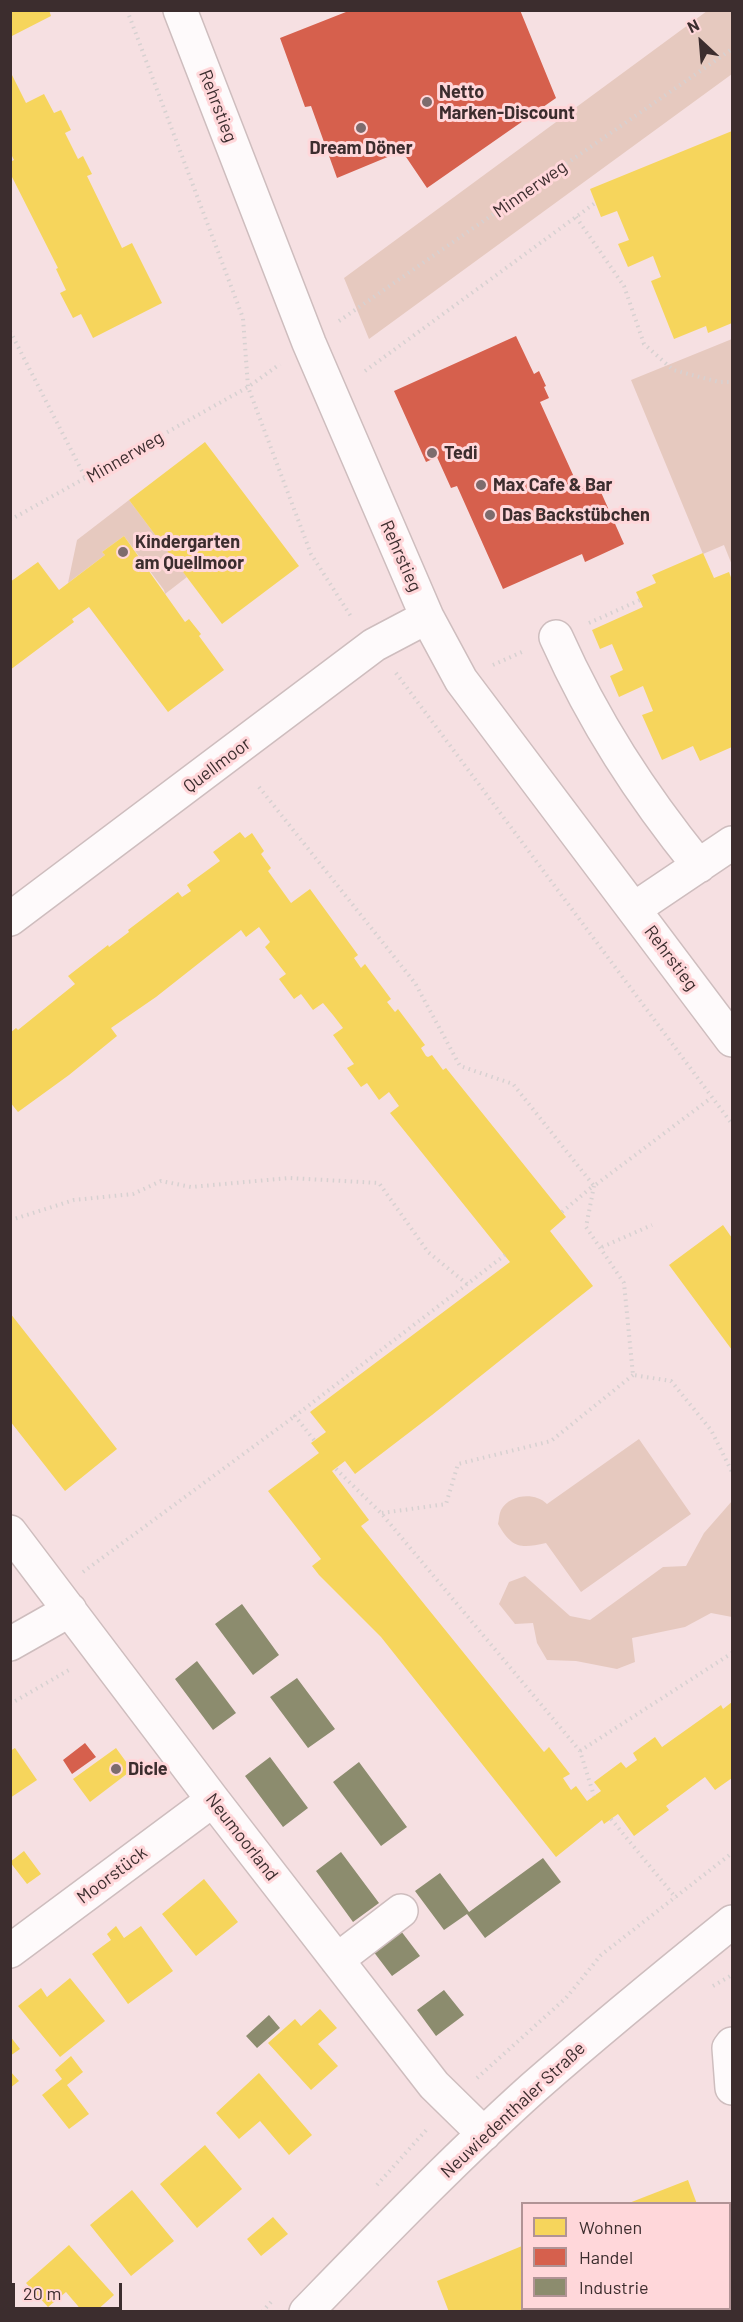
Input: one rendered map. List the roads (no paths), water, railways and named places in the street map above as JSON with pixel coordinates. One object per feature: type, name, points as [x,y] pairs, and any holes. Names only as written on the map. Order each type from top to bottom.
[{"type":"street","name":"Rehrstieg","points":[[180,10],[309,343],[427,617],[461,680],[732,1040]]},
{"type":"street","name":"Quellmoor","points":[[10,918],[233,753],[374,645],[427,617]]},
{"type":"street","points":[[556,637],[573,674],[626,768],[656,813],[699,866]]},
{"type":"street","points":[[634,909],[732,843]]},
{"type":"street","name":"Neumoorland","points":[[10,1532],[213,1800],[434,2085],[484,2134]]},
{"type":"street","points":[[10,1644],[70,1610]]},
{"type":"street","name":"Moorstück","points":[[10,1951],[213,1800]]},
{"type":"street","points":[[337,1960],[401,1911]]},
{"type":"street","name":"Neuwiedenthaler Straße","points":[[306,2312],[484,2134],[587,2041],[732,1924]]},
{"type":"street","points":[[732,2044],[729,2048],[732,2088]]},
{"type":"place","name":"Netto Marken-Discount","points":[[427,102]]},
{"type":"place","name":"Dream Döner","points":[[361,128]]},
{"type":"place","name":"Tedi","points":[[432,453]]},
{"type":"place","name":"Max Cafe & Bar","points":[[481,485]]},
{"type":"place","name":"Das Backstübchen","points":[[490,515]]},
{"type":"place","name":"Kindergarten am Quellmoor","points":[[123,552]]},
{"type":"place","name":"Dicle","points":[[116,1769]]}]
